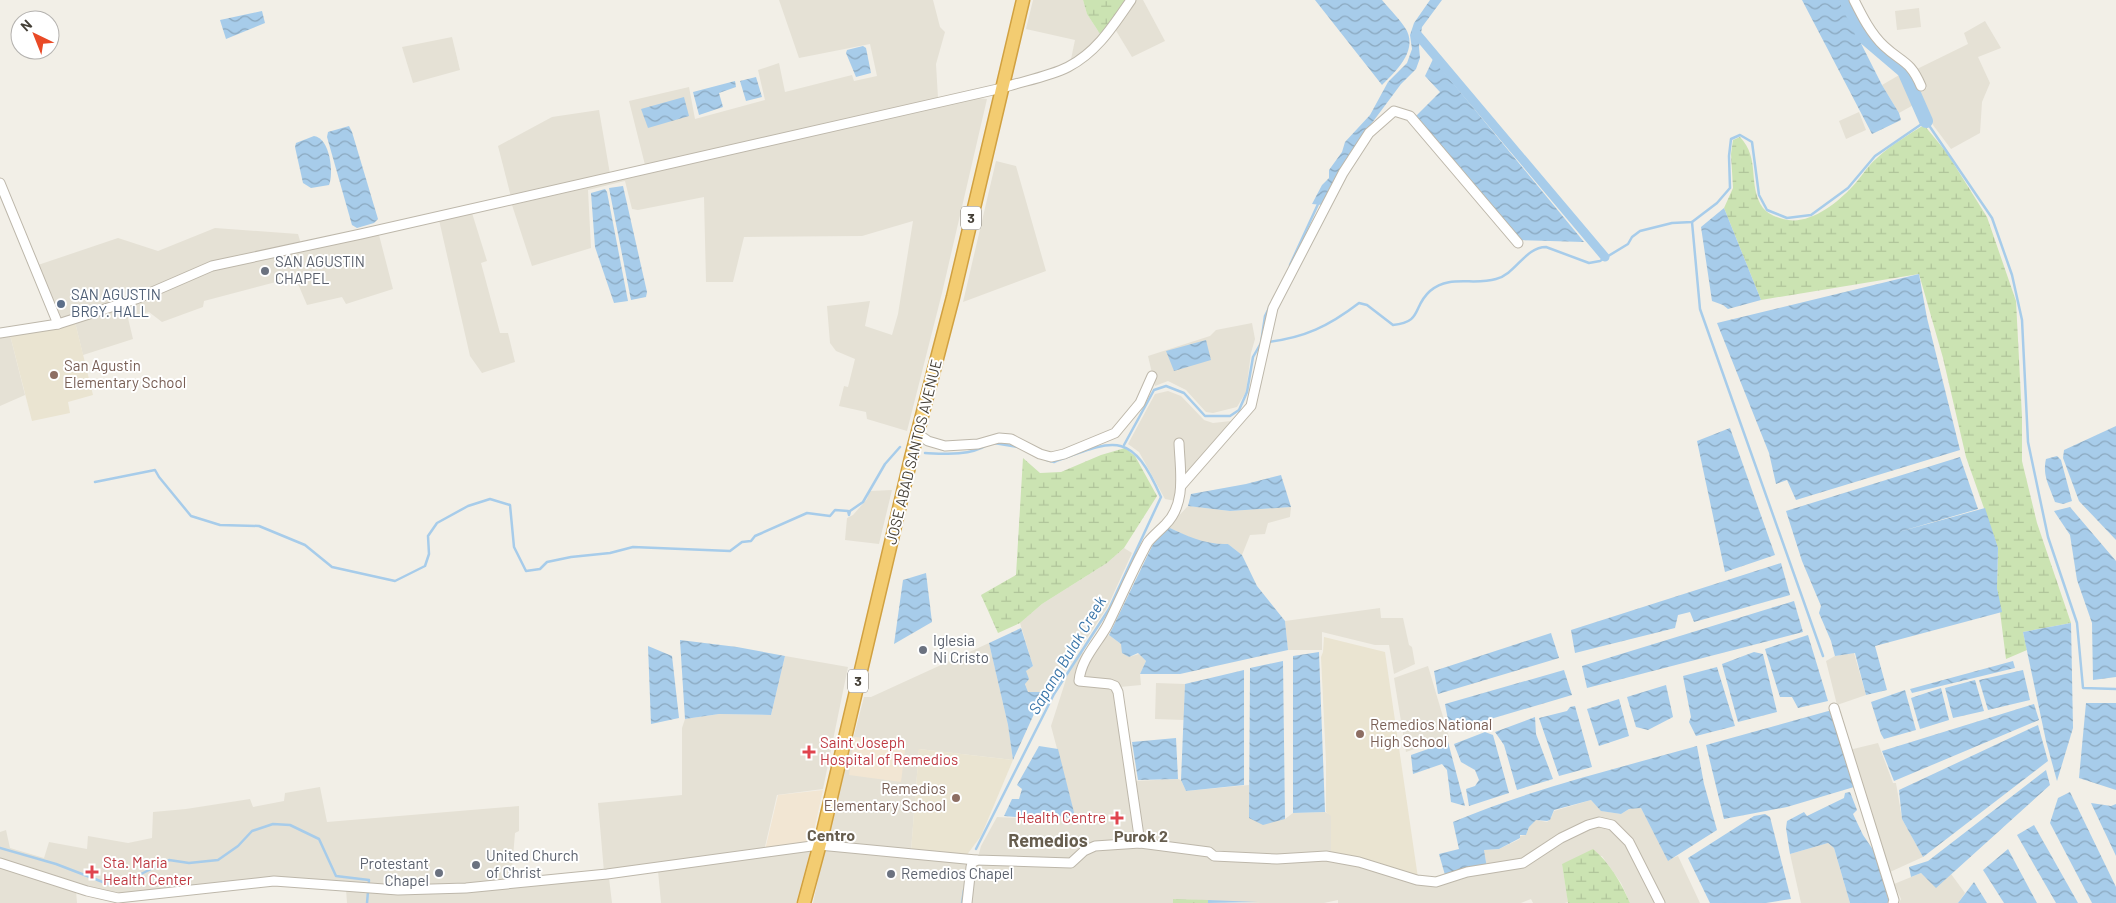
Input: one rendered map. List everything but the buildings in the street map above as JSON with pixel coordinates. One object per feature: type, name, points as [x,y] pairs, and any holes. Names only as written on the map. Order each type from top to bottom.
[{"type":"highway","name":"JOSE ABAD SANTOS AVENUE","points":[[804,903],[953,297],[1023,0]]},
{"type":"street","points":[[0,333],[58,324],[136,299],[212,266],[361,234],[1002,88],[1068,67],[1104,39],[1131,0]]},
{"type":"street","points":[[1854,0],[1867,24],[1884,46],[1906,62],[1916,73],[1921,86]]},
{"type":"street","points":[[1181,486],[1251,406],[1273,308],[1343,173],[1369,133],[1394,111],[1410,116],[1518,243]]},
{"type":"street","points":[[0,183],[58,324]]},
{"type":"street","points":[[918,434],[928,441],[945,446],[978,444],[999,438],[1011,439],[1040,454],[1052,457],[1115,433],[1140,403],[1152,376]]},
{"type":"street","points":[[1140,843],[1118,692],[1115,686],[1110,684],[1079,681],[1080,670],[1094,644],[1106,628],[1148,542],[1165,525],[1179,504],[1181,486],[1180,443]]},
{"type":"street","points":[[1834,708],[1894,900],[1893,903]]},
{"type":"street","points":[[0,863],[86,891],[118,898],[274,881],[398,890],[466,888],[598,875],[819,845],[977,860],[1071,863],[1090,847],[1140,843],[1209,852],[1214,856],[1277,859],[1326,856],[1359,862],[1417,880],[1436,882],[1467,872],[1523,863],[1561,838],[1588,825],[1599,822],[1612,825],[1629,842],[1660,903]]},
{"type":"street","points":[[967,903],[971,867],[972,863],[977,860]]},
{"type":"shaded area","points":[[779,0],[933,0],[940,27],[945,32],[936,64],[938,98],[645,165],[629,101],[689,87],[695,119],[765,100],[758,70],[779,63],[785,92],[852,75],[854,81],[877,76],[870,44],[799,58]]},
{"type":"shaded area","points":[[1033,0],[1083,0],[1087,14],[1102,37],[1070,64],[1075,40],[1026,29]]},
{"type":"shaded area","points":[[1135,0],[1143,0],[1165,41],[1132,57],[1115,29]]},
{"type":"shaded area","points":[[1919,8],[1921,27],[1897,30],[1895,11]]},
{"type":"shaded area","points":[[1985,21],[2001,48],[1978,57],[1990,83],[1982,102],[1980,133],[1951,149],[1933,125],[1920,96],[1921,90],[1927,88],[1917,69],[1968,44],[1964,33]]},
{"type":"shaded area","points":[[452,37],[460,70],[413,83],[402,47]]},
{"type":"shaded area","points":[[1901,74],[1917,103],[1899,113],[1882,85]]},
{"type":"shaded area","points":[[977,98],[987,99],[942,293],[907,431],[867,419],[866,412],[839,406],[844,386],[848,387],[855,359],[836,351],[830,343],[827,306],[870,301],[865,326],[892,335],[898,314],[913,221],[862,236],[744,237],[733,282],[706,282],[704,197],[638,210],[632,209],[625,181],[588,190],[591,248],[532,266],[512,205]]},
{"type":"shaded area","points":[[599,110],[610,174],[511,197],[498,146],[552,117]]},
{"type":"shaded area","points":[[1859,112],[1866,130],[1846,139],[1839,121]]},
{"type":"shaded area","points":[[996,161],[1016,166],[1046,271],[963,302]]},
{"type":"shaded area","points":[[472,213],[487,261],[481,263],[500,333],[508,333],[515,362],[482,373],[470,356],[439,220]]},
{"type":"shaded area","points":[[215,228],[298,234],[301,244],[258,252],[136,298],[60,319],[38,265],[118,238],[158,251]]},
{"type":"shaded area","points":[[379,235],[393,289],[346,304],[342,297],[307,305],[295,277],[204,301],[203,307],[162,322],[149,312],[128,318],[133,339],[83,355],[75,322],[212,269]]},
{"type":"shaded area","name":"San Agustin Elementary School","points":[[75,322],[93,395],[68,402],[70,413],[32,421],[10,335]]},
{"type":"shaded area","points":[[1252,323],[1255,339],[1251,353],[1246,392],[1237,407],[1213,413],[1206,412],[1186,390],[1168,381],[1155,386],[1148,356],[1210,336],[1216,330]]},
{"type":"shaded area","points":[[10,335],[25,395],[0,406],[0,337]]},
{"type":"shaded area","points":[[1168,391],[1181,396],[1204,420],[1213,423],[1231,421],[1230,426],[1178,488],[1176,501],[1165,499],[1139,452],[1128,444],[1155,394]]},
{"type":"shaded area","points":[[892,490],[879,544],[845,540],[847,518],[853,515],[867,499],[870,491]]},
{"type":"shaded area","points":[[1188,506],[1230,511],[1291,507],[1290,517],[1268,523],[1265,534],[1250,535],[1242,555],[1228,544],[1214,545],[1193,539],[1168,527]]},
{"type":"shaded area","points":[[1124,548],[1132,553],[1107,608],[1051,692],[1028,693],[1025,683],[1026,671],[1033,666],[1020,623],[1042,604],[1107,563]]},
{"type":"shaded area","points":[[1380,608],[1381,618],[1403,618],[1415,664],[1394,674],[1389,645],[1375,645],[1322,632],[1322,650],[1288,650],[1285,621]]},
{"type":"shaded area","points":[[1109,635],[1121,644],[1129,657],[1139,654],[1146,661],[1140,674],[1141,685],[1120,687],[1080,680],[1095,645]]},
{"type":"shaded area","name":"Remedios National High School","points":[[1324,637],[1385,652],[1418,878],[1331,855],[1331,816],[1326,812],[1326,762],[1321,657]]},
{"type":"shaded area","points":[[989,643],[1008,725],[1013,760],[919,749],[911,851],[826,842],[864,697],[871,697]]},
{"type":"shaded area","points":[[1080,651],[1087,655],[1078,683],[1104,685],[1115,691],[1136,839],[1090,845],[1069,859],[978,857],[981,846],[997,817],[1040,819],[1047,814],[1067,817],[1074,825],[1077,824],[1051,726],[1070,667]]},
{"type":"shaded area","points":[[1854,653],[1866,695],[1837,705],[1826,661],[1835,656]]},
{"type":"shaded area","points":[[785,656],[848,667],[823,789],[777,795],[764,851],[604,872],[598,803],[682,795],[682,728],[685,719],[719,714],[771,715]]},
{"type":"shaded area","points":[[1428,666],[1449,737],[1406,752],[1394,678]]},
{"type":"shaded area","points":[[1156,683],[1185,684],[1184,720],[1155,719]]},
{"type":"shaded area","points":[[854,737],[906,742],[901,782],[849,775]]},
{"type":"shaded area","points":[[1878,743],[1893,783],[1896,783],[1902,819],[1923,857],[1890,872],[1849,750]]},
{"type":"shaded area","name":"Remedios Elementary School","points":[[919,749],[1013,760],[981,836],[966,856],[911,851]]},
{"type":"shaded area","points":[[1181,780],[1186,791],[1249,785],[1249,818],[1285,819],[1293,813],[1325,812],[1331,815],[1331,855],[1277,856],[1246,854],[1142,840],[1134,781]]},
{"type":"shaded area","points":[[320,787],[327,822],[519,806],[519,831],[515,833],[511,881],[396,887],[275,878],[153,889],[119,895],[0,860],[0,832],[6,830],[10,848],[44,858],[49,842],[87,849],[88,836],[128,843],[152,838],[153,812],[250,799],[253,807],[284,801],[285,793]]},
{"type":"shaded area","points":[[823,790],[811,844],[765,850],[778,795]]},
{"type":"shaded area","points":[[1591,800],[1602,811],[1621,814],[1629,809],[1641,808],[1668,860],[1678,856],[1700,903],[1665,903],[1631,840],[1600,819],[1523,862],[1487,868],[1484,850],[1499,849],[1520,839],[1520,836],[1526,835],[1529,827],[1536,820],[1547,822],[1554,811]]},
{"type":"shaded area","points":[[1599,824],[1611,827],[1628,844],[1658,903],[1630,903],[1621,883],[1602,856],[1562,864],[1568,902],[1565,903],[1533,903],[1531,899],[1521,903],[1338,903],[1338,900],[1324,903],[1261,903],[1174,899],[1173,903],[968,903],[973,863],[1071,865],[1089,849],[1139,845],[1209,853],[1327,857],[1416,882],[1523,865],[1561,839]]},
{"type":"shaded area","points":[[1828,843],[1834,848],[1850,903],[1801,903],[1790,854]]},
{"type":"shaded area","points":[[825,847],[971,863],[965,903],[813,903]]},
{"type":"shaded area","points":[[811,848],[796,903],[661,903],[658,871]]},
{"type":"shaded area","points":[[0,866],[76,891],[77,903],[0,903]]},
{"type":"shaded area","points":[[1921,873],[1936,887],[1951,874],[1965,893],[1958,903],[1899,903],[1901,899],[1894,884]]},
{"type":"shaded area","points":[[609,878],[612,903],[347,903],[346,889],[397,895]]},
{"type":"green space","points":[[1083,0],[1127,0],[1102,37],[1087,14]]},
{"type":"green space","points":[[1924,125],[1947,153],[1987,217],[2016,301],[2022,417],[2022,461],[2037,523],[2071,623],[2023,632],[2027,650],[2006,659],[1997,588],[1998,548],[1966,457],[1943,358],[1919,274],[1761,300],[1724,208],[1733,188],[1731,154],[1733,140],[1740,137],[1750,154],[1758,199],[1763,208],[1775,216],[1792,220],[1811,217],[1838,201],[1882,153]]},
{"type":"green space","points":[[1125,448],[1135,456],[1157,496],[1124,548],[1107,563],[1042,604],[1020,623],[998,633],[981,595],[1016,575],[1023,458],[1040,473],[1061,472],[1101,455]]},
{"type":"green space","points":[[1593,849],[1614,874],[1630,903],[1568,903],[1562,864]]},
{"type":"green space","points":[[1173,899],[1208,900],[1208,903],[1173,903]]},
{"type":"water","points":[[1315,0],[1382,0],[1402,23],[1409,39],[1407,54],[1398,68],[1382,85]]},
{"type":"water","points":[[1430,0],[1442,0],[1422,27],[1419,47],[1420,58],[1416,69],[1401,84],[1363,135],[1323,205],[1312,204],[1322,185],[1329,178],[1329,170],[1342,152],[1345,142],[1370,115],[1388,82],[1407,63],[1412,49],[1410,35],[1414,23]]},
{"type":"water","points":[[1802,0],[1839,0],[1901,120],[1872,134]]},
{"type":"water","points":[[262,11],[265,23],[226,39],[220,20]]},
{"type":"water","points":[[863,46],[866,48],[871,73],[856,77],[846,53],[847,50]]},
{"type":"water","points":[[1433,59],[1584,242],[1518,240],[1415,117],[1440,92],[1425,76]]},
{"type":"water","points":[[756,77],[762,97],[746,101],[740,81]]},
{"type":"water","points":[[735,81],[736,87],[719,93],[723,107],[699,115],[693,92]]},
{"type":"water","points":[[684,97],[689,116],[648,128],[641,109]]},
{"type":"water","points":[[349,126],[378,219],[374,223],[357,228],[352,225],[327,137],[328,132]]},
{"type":"water","points":[[314,136],[324,143],[327,149],[331,173],[329,185],[311,188],[303,183],[295,147],[296,143]]},
{"type":"water","points":[[623,186],[647,292],[646,297],[631,300],[609,188]]},
{"type":"water","points":[[605,189],[628,301],[614,303],[595,247],[591,193]]},
{"type":"water","points":[[1724,208],[1761,300],[1728,309],[1712,301],[1701,227]]},
{"type":"water","points":[[1919,274],[1927,318],[1960,450],[1796,500],[1787,480],[1776,484],[1769,453],[1717,323]]},
{"type":"water","points":[[1206,340],[1211,360],[1174,371],[1166,351]]},
{"type":"water","points":[[2116,426],[2116,540],[2079,501],[2063,458],[2064,450]]},
{"type":"water","points":[[1730,428],[1775,555],[1725,572],[1697,441]]},
{"type":"water","points":[[2057,456],[2061,460],[2072,501],[2063,504],[2055,502],[2045,471],[2046,459]]},
{"type":"water","points":[[1960,457],[1978,509],[1895,533],[1985,508],[1998,548],[1997,588],[2002,612],[1875,646],[1887,690],[1866,695],[1855,653],[1835,656],[1819,613],[1821,606],[1802,561],[1786,511]]},
{"type":"water","points":[[1281,475],[1291,507],[1230,511],[1188,506],[1191,494],[1246,484]]},
{"type":"water","points":[[2070,507],[2116,561],[2116,677],[2093,680],[2092,623],[2077,580],[2070,535],[2054,511]]},
{"type":"water","points":[[1168,527],[1204,541],[1228,544],[1242,555],[1257,586],[1285,621],[1288,650],[1180,674],[1140,674],[1146,661],[1138,653],[1129,657],[1122,653],[1121,644],[1109,635],[1157,536]]},
{"type":"water","points":[[1781,563],[1790,595],[1694,622],[1690,612],[1678,615],[1675,628],[1575,653],[1571,630]]},
{"type":"water","points":[[926,573],[932,622],[894,644],[903,580]]},
{"type":"water","points":[[1794,601],[1803,632],[1587,688],[1582,666]]},
{"type":"water","points":[[2071,623],[2073,728],[2057,781],[2046,741],[2023,632]]},
{"type":"water","points":[[1021,628],[1033,666],[1026,671],[1029,679],[1025,684],[1028,692],[1044,692],[1013,760],[1008,725],[989,643]]},
{"type":"water","points":[[1551,633],[1559,658],[1438,694],[1434,671]]},
{"type":"water","points":[[1808,635],[1828,701],[1798,708],[1792,697],[1780,697],[1765,649]]},
{"type":"water","points":[[680,640],[737,647],[785,656],[771,715],[719,714],[685,719]]},
{"type":"water","points":[[648,646],[672,656],[679,718],[651,724]]},
{"type":"water","points":[[1319,652],[1325,812],[1293,813],[1293,656]]},
{"type":"water","points":[[1754,652],[1763,654],[1777,712],[1738,722],[1722,664]]},
{"type":"water","points":[[1283,661],[1285,819],[1263,825],[1249,818],[1250,668]]},
{"type":"water","points":[[2013,661],[2015,668],[1912,693],[1910,689]]},
{"type":"water","points":[[1717,667],[1735,726],[1696,736],[1689,722],[1691,717],[1683,676]]},
{"type":"water","points":[[1244,670],[1244,785],[1186,791],[1181,780],[1185,684]]},
{"type":"water","points":[[1564,670],[1572,695],[1450,731],[1445,704]]},
{"type":"water","points":[[2023,670],[2030,700],[1988,710],[1979,680]]},
{"type":"water","points":[[1975,680],[1984,711],[1953,718],[1945,688]]},
{"type":"water","points":[[1666,685],[1673,717],[1648,730],[1636,727],[1627,697]]},
{"type":"water","points":[[1941,688],[1949,720],[1920,729],[1911,698]]},
{"type":"water","points":[[1905,690],[1916,730],[1884,739],[1871,702]]},
{"type":"water","points":[[1619,699],[1629,736],[1599,746],[1587,709]]},
{"type":"water","points":[[2086,703],[2116,703],[2116,790],[2079,778]]},
{"type":"water","points":[[2034,704],[2039,720],[1894,781],[1882,751]]},
{"type":"water","points":[[1575,706],[1592,767],[1559,776],[1539,718],[1567,711],[1570,707]]},
{"type":"water","points":[[1832,710],[1854,787],[1787,807],[1724,819],[1706,745]]},
{"type":"water","points":[[1535,717],[1536,734],[1553,779],[1517,790],[1504,745],[1495,732]]},
{"type":"water","points":[[2038,725],[2048,761],[1923,857],[1902,819],[1899,790]]},
{"type":"water","points":[[1485,732],[1493,735],[1509,793],[1469,806],[1466,789],[1475,786],[1479,780],[1475,770],[1461,762],[1454,744]]},
{"type":"water","points":[[1176,738],[1178,779],[1138,780],[1132,742]]},
{"type":"water","points":[[1448,742],[1465,806],[1451,802],[1447,770],[1442,764],[1413,774],[1411,755]]},
{"type":"water","points":[[1039,746],[1058,749],[1077,824],[1074,825],[1067,817],[1047,815],[1040,819],[1004,816],[1012,799],[1019,799],[1022,789],[1017,785]]},
{"type":"water","points":[[1697,746],[1704,784],[1717,830],[1668,861],[1641,808],[1629,809],[1621,814],[1601,811],[1591,800],[1554,810],[1550,820],[1536,820],[1529,827],[1526,835],[1520,835],[1520,838],[1499,849],[1484,850],[1487,868],[1445,875],[1439,854],[1459,849],[1453,822],[1512,799],[1604,771]]},
{"type":"water","points":[[2046,770],[2050,785],[1936,888],[1921,873],[1911,877],[1909,867],[1928,861]]},
{"type":"water","points":[[1850,792],[1857,810],[1853,814],[1863,835],[1876,854],[1889,902],[1887,903],[1850,903],[1834,848],[1828,843],[1790,854],[1786,828],[1787,821],[1804,812],[1807,816],[1844,798],[1845,793]]},
{"type":"water","points":[[2070,792],[2116,887],[2116,903],[2092,903],[2050,823],[2058,798]]},
{"type":"water","points":[[2091,803],[2111,806],[2116,804],[2116,856]]},
{"type":"water","points":[[1765,814],[1770,817],[1791,899],[1766,903],[1710,903],[1688,858],[1754,816]]},
{"type":"water","points":[[2034,825],[2078,903],[2056,903],[2017,835]]},
{"type":"water","points":[[2008,849],[2037,903],[2004,903],[1983,870]]},
{"type":"water","points":[[1974,882],[1987,903],[1958,903]]},
{"type":"water","points":[[1208,900],[1258,902],[1208,903]]},
{"type":"waterway","points":[[1846,0],[1864,37],[1904,71],[1926,121]]},
{"type":"waterway","points":[[1416,33],[1605,257]]},
{"type":"waterway","points":[[1267,342],[1316,330],[1359,303],[1367,305],[1393,325],[1402,323],[1409,321],[1413,317],[1424,297],[1438,286],[1454,282],[1496,279],[1509,272],[1532,251],[1539,248],[1546,247],[1589,263],[1600,261],[1628,244],[1632,237],[1640,231],[1672,223],[1692,222],[1717,203],[1730,188],[1729,156],[1731,139],[1740,135],[1752,142],[1759,195],[1767,210],[1787,218],[1811,215],[1848,188],[1875,156],[1926,121],[1992,218],[2012,275],[2022,320],[2028,442],[2048,537],[2077,623],[2083,688],[2116,689]]},
{"type":"waterway","points":[[1290,265],[1319,202]]},
{"type":"waterway","points":[[1692,222],[1700,309],[1823,656]]},
{"type":"waterway","points":[[1124,445],[1154,390],[1166,386],[1184,393],[1205,416],[1230,416],[1239,410],[1247,392],[1253,357],[1261,343],[1265,316],[1269,308]]},
{"type":"waterway","points":[[994,443],[1018,447]]},
{"type":"waterway","points":[[925,453],[965,453],[987,445]]},
{"type":"waterway","name":"Sapang Bulak Creek","points":[[976,849],[1054,694],[1109,609],[1161,497],[1140,460],[1130,450],[1120,446],[1107,445],[1054,462],[1047,460]]},
{"type":"waterway","points":[[95,482],[155,470],[191,516],[220,525],[259,526],[305,545],[332,567],[395,581],[425,566],[429,554],[428,536],[437,523],[468,506],[490,499],[510,505],[514,547],[526,571],[540,569],[547,562],[571,557],[610,553],[633,547],[730,551],[742,542],[751,541],[755,536],[807,513],[830,516],[835,510],[848,511],[849,515],[850,511],[863,502],[885,464],[900,447]]},
{"type":"waterway","points":[[0,848],[56,864],[108,884],[141,874],[169,860],[189,863],[218,860],[238,846],[252,831],[273,824],[290,825],[319,839],[336,876],[369,880],[367,903]]},
{"type":"waterway","name":"Sapang Bulak Creek","points":[[962,903],[964,890]]},
{"type":"place","name":"SAN AGUSTIN CHAPEL","points":[[265,271]]},
{"type":"place","name":"SAN AGUSTIN BRGY. HALL","points":[[61,304]]},
{"type":"place","name":"San Agustin Elementary School","points":[[54,375]]},
{"type":"place","name":"Iglesia Ni Cristo","points":[[923,650]]},
{"type":"place","name":"Remedios National High School","points":[[1360,734]]},
{"type":"place","name":"Saint Joseph Hospital of Remedios","points":[[809,752]]},
{"type":"place","name":"Remedios Elementary School","points":[[956,798]]},
{"type":"place","name":"Health Centre","points":[[1117,818]]},
{"type":"place","name":"United Church of Christ","points":[[476,865]]},
{"type":"place","name":"Sta. Maria Health Center","points":[[92,872]]},
{"type":"place","name":"Protestant Chapel","points":[[439,873]]},
{"type":"place","name":"Remedios Chapel","points":[[891,874]]},
{"type":"district","name":"Centro","points":[[831,835]]},
{"type":"district","name":"Purok 2","points":[[1141,836]]},
{"type":"district","name":"Remedios","points":[[1048,841]]}]
